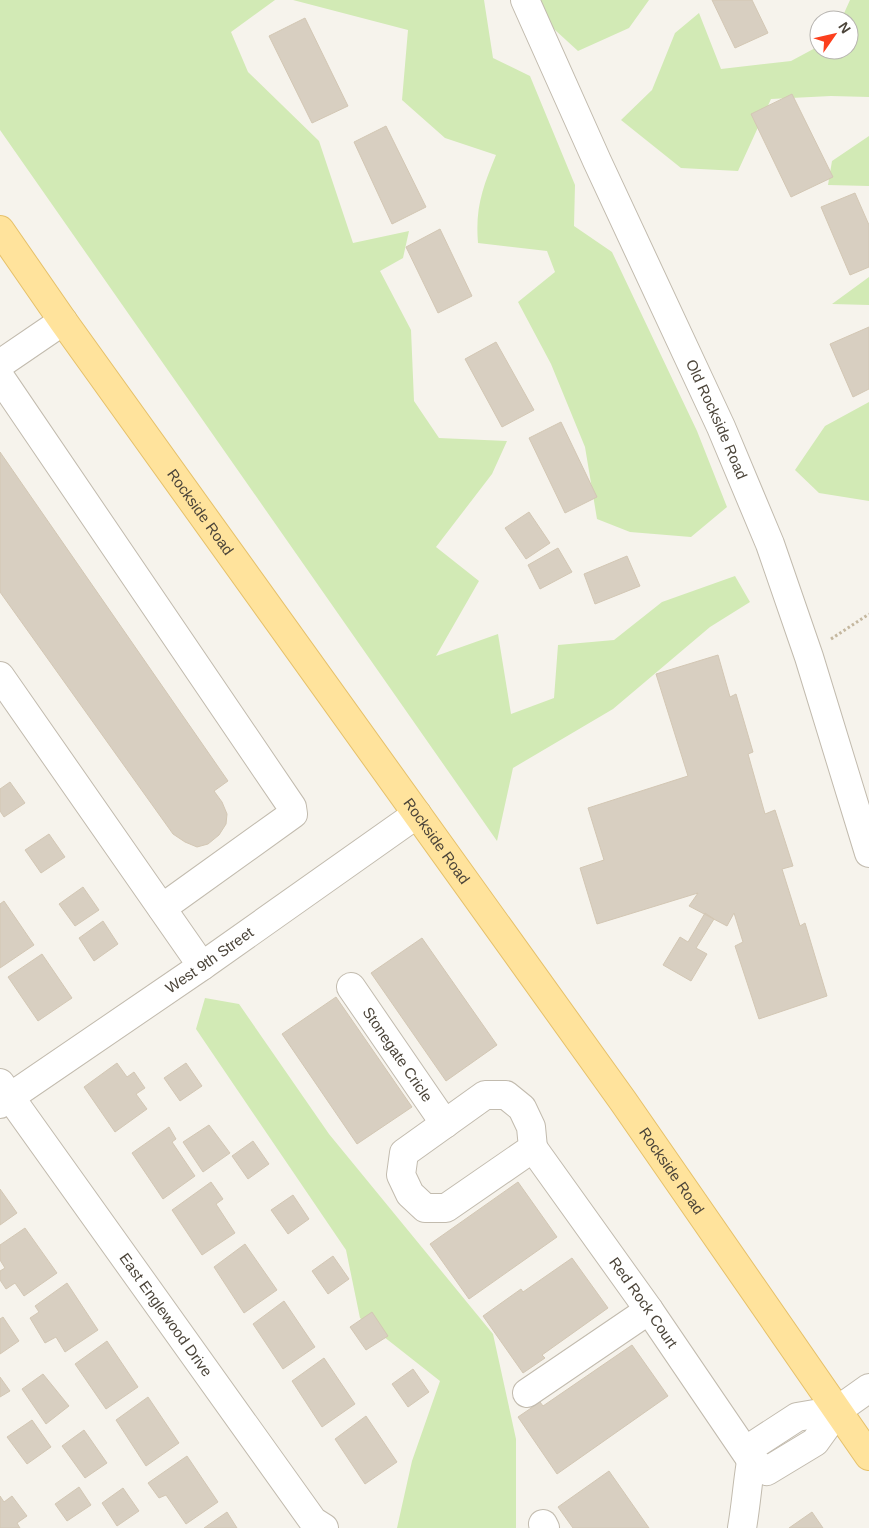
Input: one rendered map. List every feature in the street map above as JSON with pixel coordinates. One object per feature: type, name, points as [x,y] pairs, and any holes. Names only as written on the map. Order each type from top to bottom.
[{"type":"main road","name":"Rockside Road","points":[[0,230],[63,321],[623,1101],[869,1456]]},
{"type":"street","name":"Old Rockside Road","points":[[525,0],[597,161],[721,427],[770,544],[809,657],[869,853]]},
{"type":"street","points":[[0,364],[63,321]]},
{"type":"street","points":[[0,377],[292,807],[294,814],[162,908]]},
{"type":"street","points":[[0,676],[202,966]]},
{"type":"street","name":"West 9th Street","points":[[3,1095],[202,966],[417,814]]},
{"type":"street","name":"Stonegate Cricle","points":[[350,987],[445,1124]]},
{"type":"street","name":"East Englewood Drive","points":[[3,1095],[313,1522],[324,1528]]},
{"type":"street","points":[[485,1095],[506,1095],[522,1108],[531,1126],[533,1148],[446,1208],[425,1208],[410,1194],[401,1175],[404,1153],[485,1095]]},
{"type":"street","name":"Red Rock Court","points":[[533,1148],[649,1310],[750,1460]]},
{"type":"street","points":[[527,1393],[649,1310]]},
{"type":"street","points":[[742,1528],[748,1499],[750,1460],[767,1471],[815,1442],[838,1410],[869,1388]]},
{"type":"path","points":[[825,644],[869,614]]},
{"type":"green space","points":[[0,0],[275,0],[231,32],[248,72],[319,141],[353,243],[409,231],[403,258],[380,271],[411,330],[414,401],[439,438],[507,441],[492,474],[436,547],[479,581],[436,656],[498,634],[511,714],[554,698],[558,645],[614,640],[662,602],[735,576],[750,602],[710,627],[613,709],[513,768],[497,841],[0,130]]},
{"type":"green space","points":[[293,0],[484,0],[493,58],[530,76],[575,185],[574,226],[612,252],[697,431],[727,507],[691,537],[630,532],[597,519],[585,447],[551,364],[518,302],[555,272],[547,251],[478,243],[477,230],[481,198],[496,155],[445,138],[402,100],[408,30]]},
{"type":"green space","points":[[538,0],[649,0],[629,28],[578,51],[543,19]]},
{"type":"green space","points":[[850,0],[869,0],[869,97],[831,96],[771,99],[738,171],[681,168],[621,120],[652,90],[675,33],[699,13],[721,69],[791,61],[809,51],[809,60],[859,60],[859,10],[846,10]]},
{"type":"green space","points":[[869,136],[869,186],[828,185],[832,161]]},
{"type":"green space","points":[[869,277],[869,305],[832,304]]},
{"type":"green space","points":[[869,402],[869,501],[819,493],[795,470],[825,426]]},
{"type":"green space","points":[[205,998],[239,1004],[329,1134],[493,1334],[516,1439],[516,1528],[397,1528],[412,1461],[440,1381],[360,1318],[346,1250],[196,1029]]},
{"type":"building","points":[[712,0],[752,0],[768,33],[735,48]]},
{"type":"building","points":[[305,18],[348,106],[312,123],[269,36]]},
{"type":"building","points":[[792,94],[833,177],[791,197],[751,114]]},
{"type":"building","points":[[386,126],[426,207],[392,224],[354,142]]},
{"type":"building","points":[[855,193],[869,225],[869,267],[850,275],[821,207]]},
{"type":"building","points":[[440,229],[472,296],[438,313],[406,247]]},
{"type":"building","points":[[869,327],[869,389],[853,397],[830,344]]},
{"type":"building","points":[[496,342],[534,410],[502,427],[465,359]]},
{"type":"building","points":[[561,422],[597,497],[565,513],[529,438]]},
{"type":"building","points":[[0,452],[228,781],[214,791],[222,802],[227,814],[226,824],[219,835],[208,844],[197,847],[173,834],[0,592]]},
{"type":"building","points":[[529,512],[550,543],[526,559],[505,528]]},
{"type":"building","points":[[558,548],[572,572],[540,589],[528,565]]},
{"type":"building","points":[[627,556],[640,586],[595,604],[584,574]]},
{"type":"building","points":[[718,655],[730,697],[736,694],[753,752],[748,754],[765,814],[775,810],[793,866],[782,869],[800,926],[805,923],[827,996],[759,1019],[735,946],[743,942],[734,913],[727,926],[689,906],[698,893],[597,924],[580,868],[604,860],[588,808],[688,776],[656,674]]},
{"type":"building","points":[[10,782],[25,803],[4,817],[0,811],[0,789]]},
{"type":"building","points":[[49,834],[65,857],[41,873],[25,850]]},
{"type":"building","points":[[83,887],[99,910],[75,926],[59,904]]},
{"type":"building","points":[[4,901],[34,945],[0,968],[0,904]]},
{"type":"building","points":[[705,913],[714,919],[696,948],[707,954],[691,981],[663,965],[680,937],[688,942]]},
{"type":"building","points":[[103,921],[118,944],[94,961],[79,938]]},
{"type":"building","points":[[422,938],[497,1045],[446,1081],[371,973]]},
{"type":"building","points":[[42,954],[72,998],[38,1021],[8,977]]},
{"type":"building","points":[[336,997],[412,1107],[357,1144],[282,1034]]},
{"type":"building","points":[[117,1063],[127,1077],[134,1072],[145,1088],[136,1094],[147,1109],[115,1132],[84,1087]]},
{"type":"building","points":[[186,1063],[202,1086],[180,1101],[164,1078]]},
{"type":"building","points":[[209,1125],[230,1153],[203,1172],[183,1142]]},
{"type":"building","points":[[169,1127],[176,1139],[172,1142],[195,1176],[163,1199],[132,1153]]},
{"type":"building","points":[[253,1141],[269,1164],[248,1179],[232,1156]]},
{"type":"building","points":[[211,1182],[223,1199],[216,1204],[235,1233],[202,1255],[172,1210]]},
{"type":"building","points":[[518,1182],[557,1237],[469,1299],[430,1244]]},
{"type":"building","points":[[0,1189],[17,1213],[0,1225]]},
{"type":"building","points":[[293,1195],[309,1219],[288,1234],[271,1210]]},
{"type":"building","points":[[25,1228],[57,1273],[24,1296],[15,1283],[6,1289],[0,1280],[0,1271],[5,1268],[0,1260],[0,1245]]},
{"type":"building","points":[[245,1244],[277,1290],[244,1313],[214,1267]]},
{"type":"building","points":[[333,1256],[349,1279],[328,1294],[312,1271]]},
{"type":"building","points":[[572,1258],[608,1308],[542,1355],[545,1358],[523,1373],[483,1316],[521,1289],[523,1292]]},
{"type":"building","points":[[67,1283],[98,1330],[65,1352],[56,1337],[45,1343],[30,1318],[39,1312],[35,1306]]},
{"type":"building","points":[[284,1301],[315,1347],[283,1369],[253,1324]]},
{"type":"building","points":[[372,1312],[388,1336],[366,1350],[350,1327]]},
{"type":"building","points":[[3,1317],[19,1341],[0,1354],[0,1319]]},
{"type":"building","points":[[107,1341],[138,1387],[106,1409],[75,1364]]},
{"type":"building","points":[[632,1345],[668,1396],[557,1474],[518,1417],[540,1402],[543,1406]]},
{"type":"building","points":[[324,1358],[355,1404],[322,1427],[292,1381]]},
{"type":"building","points":[[413,1369],[429,1392],[408,1407],[392,1384]]},
{"type":"building","points":[[43,1374],[69,1406],[46,1424],[22,1389]]},
{"type":"building","points":[[0,1377],[10,1391],[0,1397]]},
{"type":"building","points":[[148,1397],[179,1443],[146,1466],[116,1420]]},
{"type":"building","points":[[366,1416],[397,1462],[365,1484],[335,1439]]},
{"type":"building","points":[[32,1420],[51,1447],[27,1464],[7,1437]]},
{"type":"building","points":[[84,1430],[107,1463],[85,1478],[62,1446]]},
{"type":"building","points":[[187,1456],[218,1502],[186,1524],[166,1495],[159,1498],[148,1483]]},
{"type":"building","points":[[609,1471],[649,1528],[573,1528],[558,1507]]},
{"type":"building","points":[[79,1487],[91,1505],[67,1521],[55,1504]]},
{"type":"building","points":[[123,1488],[139,1511],[117,1526],[102,1503]]},
{"type":"building","points":[[0,1496],[4,1502],[12,1496],[27,1516],[17,1523],[20,1528],[0,1528]]},
{"type":"building","points":[[227,1512],[237,1528],[204,1528]]},
{"type":"building","points":[[812,1512],[823,1528],[789,1528]]}]
